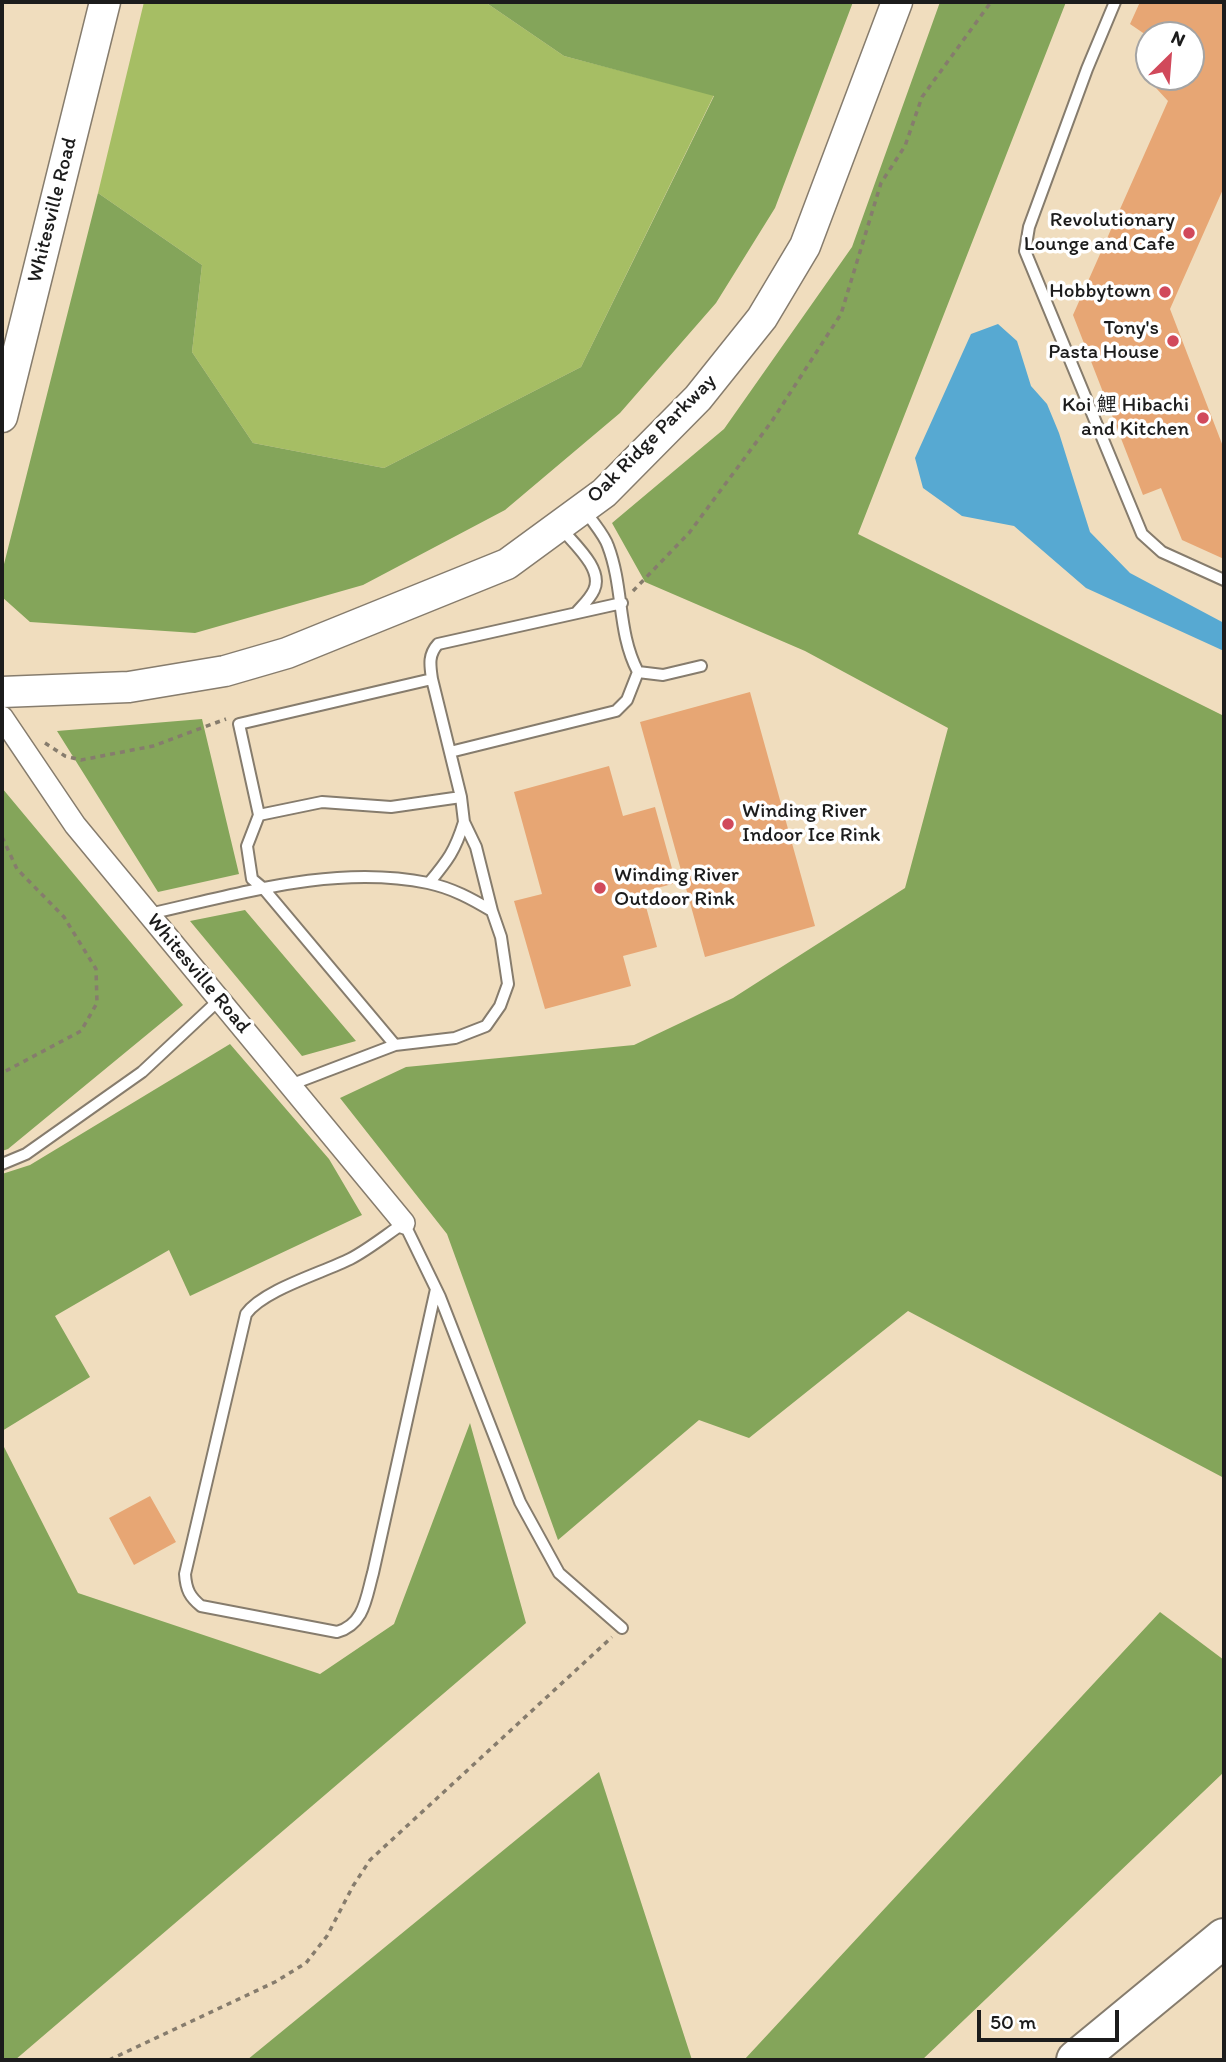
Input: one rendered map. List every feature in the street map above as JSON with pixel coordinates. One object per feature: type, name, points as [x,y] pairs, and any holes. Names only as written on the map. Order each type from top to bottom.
[{"type":"highway","points":[[1076,2060],[1224,1938]]},
{"type":"street","name":"Whitesville Road","points":[[2,417],[105,2]]},
{"type":"street","name":"Oak Ridge Parkway","points":[[2,692],[129,687],[225,671],[287,653],[507,564],[604,493],[698,398],[762,318],[804,246],[897,2]]},
{"type":"street","name":"Whitesville Road","points":[[2,717],[75,825],[404,1223]]},
{"type":"lane","points":[[1115,2],[1087,69],[1034,215],[1025,251],[1142,534],[1162,552],[1224,580]]},
{"type":"lane","points":[[583,508],[608,545],[622,603],[621,615],[628,654],[638,672]]},
{"type":"lane","points":[[559,526],[595,572],[593,591],[576,613]]},
{"type":"lane","points":[[290,1085],[395,1045],[455,1038],[486,1026],[500,1006],[508,984],[501,937],[476,847],[464,822],[461,797],[432,679],[432,651],[438,644],[622,603]]},
{"type":"lane","points":[[638,672],[663,675],[701,666]]},
{"type":"lane","points":[[450,752],[616,711],[627,700],[638,672]]},
{"type":"lane","points":[[395,1045],[264,889],[252,879],[247,846],[258,815],[239,724],[432,679]]},
{"type":"lane","points":[[258,815],[322,802],[391,807],[461,797]]},
{"type":"lane","points":[[429,883],[450,858],[458,844],[464,822]]},
{"type":"lane","points":[[149,914],[291,883],[365,876],[429,883],[462,894],[492,911]]},
{"type":"lane","points":[[2,1164],[26,1154],[142,1073],[219,1000]]},
{"type":"lane","points":[[436,1289],[363,1612],[354,1624],[337,1632],[201,1606],[191,1598],[186,1588],[185,1574],[246,1314],[252,1305],[306,1277],[350,1259],[404,1223],[436,1289],[520,1502],[559,1573],[622,1628]]},
{"type":"path","points":[[622,603],[689,533],[772,421],[841,314],[881,183],[905,146],[922,97],[991,2]]},
{"type":"path","points":[[17,738],[42,742],[65,756],[80,760],[153,746],[234,716]]},
{"type":"path","points":[[2,837],[17,869],[64,917],[96,969],[97,1003],[81,1031],[2,1073]]},
{"type":"path","points":[[109,2060],[275,1982],[306,1962],[327,1936],[370,1860],[622,1628]]},
{"type":"green space","points":[[144,2],[485,2],[564,56],[714,95],[581,367],[384,468],[253,443],[192,352],[202,265],[98,193]]},
{"type":"green space","points":[[485,2],[853,2],[775,208],[716,303],[620,413],[505,510],[363,585],[195,633],[30,622],[2,597],[2,572],[98,193],[202,265],[192,352],[253,443],[384,468],[581,367],[714,96],[564,56]]},
{"type":"green space","points":[[940,2],[1066,2],[858,534],[1224,716],[1224,1478],[908,1311],[749,1438],[699,1420],[558,1540],[447,1234],[340,1098],[406,1067],[634,1045],[733,998],[905,888],[948,728],[805,651],[645,582],[612,523],[724,429],[852,247]]},
{"type":"green space","points":[[202,719],[239,874],[158,892],[57,731]]},
{"type":"green space","points":[[2,788],[183,1005],[8,1149],[2,1151]]},
{"type":"green space","points":[[245,910],[356,1041],[302,1056],[190,921]]},
{"type":"green space","points":[[230,1044],[329,1159],[362,1215],[190,1296],[169,1250],[55,1316],[90,1377],[2,1431],[2,1174],[30,1165]]},
{"type":"green space","points":[[470,1423],[526,1623],[15,2060],[2,2060],[2,1443],[78,1593],[320,1674],[394,1624]]},
{"type":"green space","points":[[1160,1612],[1224,1660],[1224,1772],[922,2060],[744,2060]]},
{"type":"green space","points":[[599,1772],[692,2060],[247,2060]]},
{"type":"water","points":[[998,324],[1017,341],[1031,386],[1047,404],[1059,433],[1090,532],[1130,573],[1224,623],[1224,651],[1086,588],[1014,526],[962,516],[923,488],[915,458],[971,334]]},
{"type":"building","points":[[1140,2],[1224,2],[1224,187],[1170,309],[1224,449],[1224,559],[1182,540],[1161,488],[1143,495],[1073,315],[1168,101],[1159,91],[1205,91],[1205,21],[1135,21],[1135,27],[1130,24]]},
{"type":"building","name":"Winding River Indoor Ice Rink","points":[[750,692],[815,926],[705,957],[640,722]]},
{"type":"building","name":"Winding River Outdoor Rink","points":[[609,766],[623,816],[655,807],[676,883],[642,892],[657,947],[623,956],[631,986],[545,1009],[514,901],[542,894],[514,792]]},
{"type":"building","points":[[150,1496],[176,1542],[134,1565],[109,1518]]},
{"type":"place","name":"Revolutionary Lounge and Cafe","points":[[1189,233]]},
{"type":"place","name":"Hobbytown","points":[[1165,292]]},
{"type":"place","name":"Tony's Pasta House","points":[[1173,341]]},
{"type":"place","name":"Koi 鯉 Hibachi and Kitchen","points":[[1203,418]]},
{"type":"place","name":"Winding River Indoor Ice Rink","points":[[728,824]]},
{"type":"place","name":"Winding River Outdoor Rink","points":[[600,888]]}]
